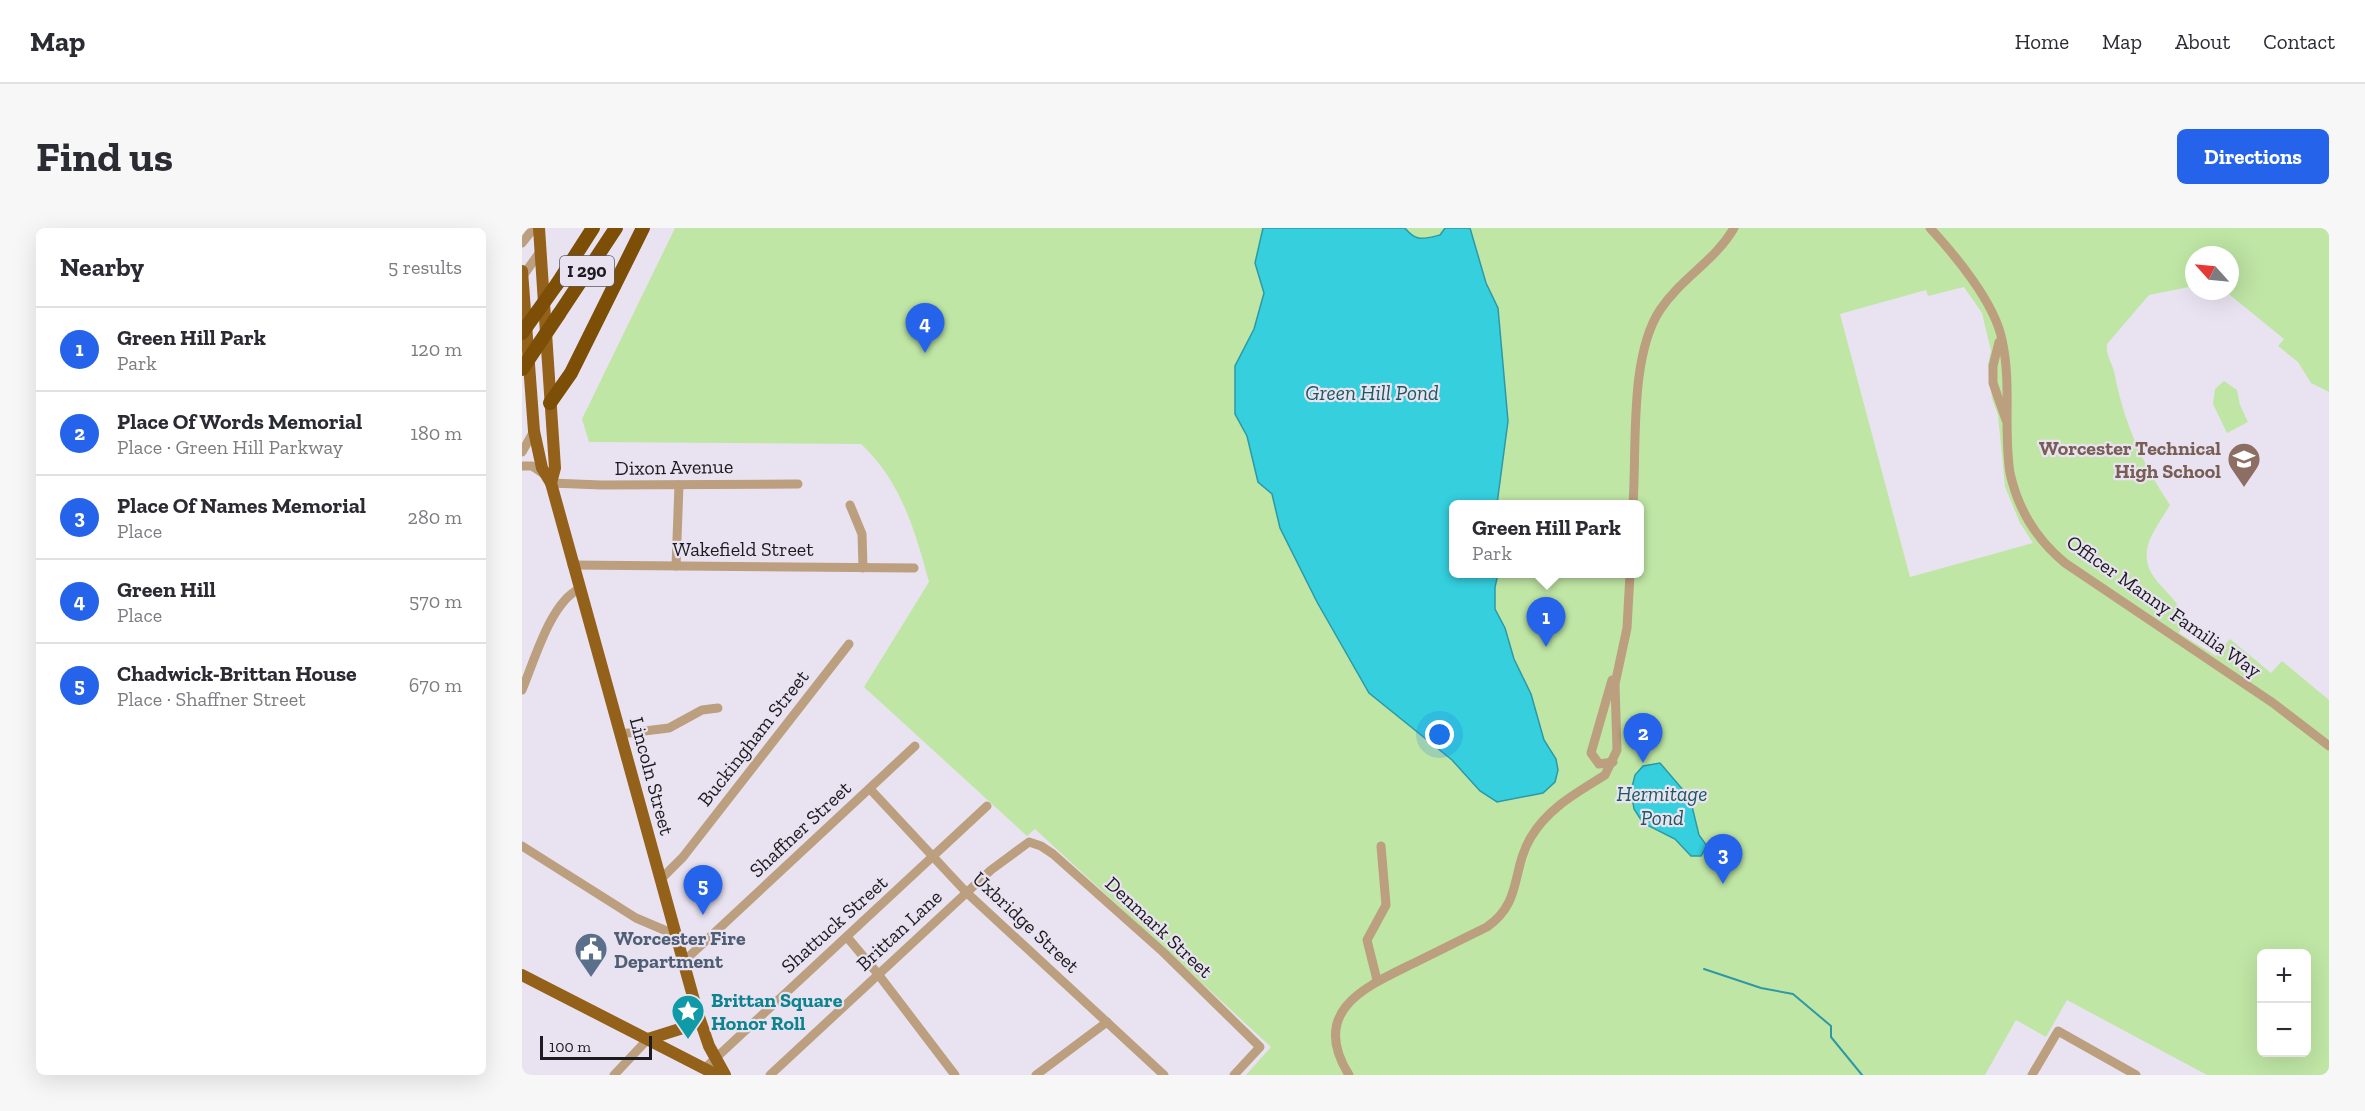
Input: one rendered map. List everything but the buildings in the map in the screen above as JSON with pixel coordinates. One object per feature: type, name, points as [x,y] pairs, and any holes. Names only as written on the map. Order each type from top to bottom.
[{"type":"highway","name":"I 290","points":[[522,333],[593,228]]},
{"type":"highway","name":"I 290","points":[[522,369],[616,228]]},
{"type":"highway","points":[[550,403],[571,373],[643,228]]},
{"type":"main road","name":"Lincoln Street","points":[[536,228],[540,252],[555,468],[548,479]]},
{"type":"main road","name":"Lincoln Street","points":[[522,271],[534,431],[697,1011],[714,1058],[726,1075]]},
{"type":"main road","points":[[534,431],[550,403]]},
{"type":"main road","points":[[522,975],[717,1075]]},
{"type":"main road","points":[[648,1039],[683,1028],[697,1011]]},
{"type":"street","points":[[522,243],[536,228]]},
{"type":"street","points":[[1633,500],[1639,375],[1646,343],[1663,306],[1683,283],[1722,247],[1734,228]]},
{"type":"street","name":"Officer Manny Familia Way","points":[[1930,228],[1977,289],[2000,331],[2005,358],[2008,456],[2014,490],[2031,526],[2052,552],[2102,590],[2273,703],[2329,746]]},
{"type":"street","points":[[522,277],[540,252]]},
{"type":"street","name":"Officer Manny Familia Way","points":[[2000,331],[1993,383],[2005,417],[2008,434]]},
{"type":"street","points":[[522,452],[534,431]]},
{"type":"street","points":[[522,466],[532,466],[548,479]]},
{"type":"street","name":"Dixon Avenue","points":[[548,479],[679,485],[798,484]]},
{"type":"street","points":[[676,566],[679,485]]},
{"type":"street","points":[[850,505],[862,534],[863,568]]},
{"type":"street","name":"Wakefield Street","points":[[572,565],[914,568]]},
{"type":"street","points":[[1613,762],[1599,764],[1591,753],[1627,628],[1630,578]]},
{"type":"street","points":[[522,690],[562,601],[579,589]]},
{"type":"street","name":"Buckingham Street","points":[[660,880],[683,857],[849,644]]},
{"type":"street","points":[[1349,1075],[1338,1053],[1338,1025],[1352,998],[1377,980],[1497,920],[1512,899],[1526,848],[1540,823],[1551,810],[1605,775],[1613,762],[1618,737],[1615,692],[1618,663]]},
{"type":"street","points":[[620,734],[669,728],[702,710],[718,708]]},
{"type":"street","name":"Shaffner Street","points":[[683,962],[915,746]]},
{"type":"street","name":"Uxbridge Street","points":[[870,789],[966,892],[1164,1075]]},
{"type":"street","name":"Shattuck Street","points":[[705,1068],[987,806]]},
{"type":"street","name":"Brittan Lane","points":[[771,1075],[966,892],[1014,850],[1029,842]]},
{"type":"street","name":"Denmark Street","points":[[1029,842],[1038,844],[1053,854],[1124,916],[1260,1047],[1234,1075]]},
{"type":"street","points":[[522,846],[636,918],[676,935]]},
{"type":"street","points":[[1377,980],[1367,940],[1386,905],[1381,846]]},
{"type":"street","points":[[847,938],[878,974],[955,1075]]},
{"type":"street","points":[[1037,1075],[1107,1022]]},
{"type":"street","points":[[2032,1075],[2058,1032],[2136,1075]]},
{"type":"street","points":[[614,1075],[648,1039]]},
{"type":"green space","points":[[675,228],[2329,228],[2329,392],[2311,383],[2298,362],[2278,346],[2284,339],[2236,300],[2239,300],[2239,246],[2185,246],[2185,288],[2149,295],[2107,344],[2107,348],[2128,425],[2150,473],[2170,505],[2151,537],[2147,557],[2150,570],[2156,580],[2179,609],[2182,620],[2179,633],[2216,656],[2230,639],[2271,673],[2282,661],[2329,700],[2329,1075],[2207,1075],[2067,1000],[2046,1037],[2016,1020],[1985,1075],[1246,1075],[1271,1047],[1035,829],[1027,836],[864,687],[929,582],[905,508],[887,474],[861,444],[589,442],[582,419]],"holes":[[[1964,287],[1982,313],[1991,351],[1988,364],[1992,399],[1998,415],[2005,487],[2020,523],[2033,543],[1910,577],[1840,314],[1926,290],[1928,296]]]},
{"type":"green space","points":[[2224,381],[2237,390],[2240,405],[2248,422],[2227,433],[2213,404],[2215,389]]},
{"type":"water","name":"Green Hill Pond","points":[[1263,228],[1405,228],[1413,236],[1429,238],[1440,235],[1445,228],[1470,228],[1486,283],[1498,308],[1508,421],[1498,500],[1449,500],[1449,578],[1497,578],[1495,609],[1505,628],[1514,659],[1531,694],[1544,740],[1556,759],[1558,770],[1555,782],[1543,793],[1497,802],[1480,791],[1452,760],[1369,693],[1317,602],[1280,528],[1272,494],[1258,482],[1247,436],[1235,414],[1235,366],[1254,329],[1264,293],[1255,263]]},
{"type":"water","name":"Hermitage Pond","points":[[1660,763],[1690,798],[1699,835],[1707,846],[1701,856],[1691,856],[1675,839],[1643,823],[1634,809],[1631,791],[1635,775],[1643,766]]},
{"type":"waterway","points":[[1704,969],[1761,988],[1793,994],[1831,1026],[1831,1037],[1862,1075]]},
{"type":"place","name":"Green Hill","points":[[925,353]]},
{"type":"place","name":"Worcester Technical High School","points":[[2244,488]]},
{"type":"place","name":"Green Hill Park","points":[[1546,647]]},
{"type":"place","name":"Place Of Words Memorial","points":[[1643,763]]},
{"type":"place","name":"Place Of Names Memorial","points":[[1723,884]]},
{"type":"place","name":"Chadwick-Brittan House","points":[[703,915]]},
{"type":"place","name":"Worcester Fire Department","points":[[591,978]]},
{"type":"place","name":"Brittan Square Honor Roll","points":[[688,1040]]}]
